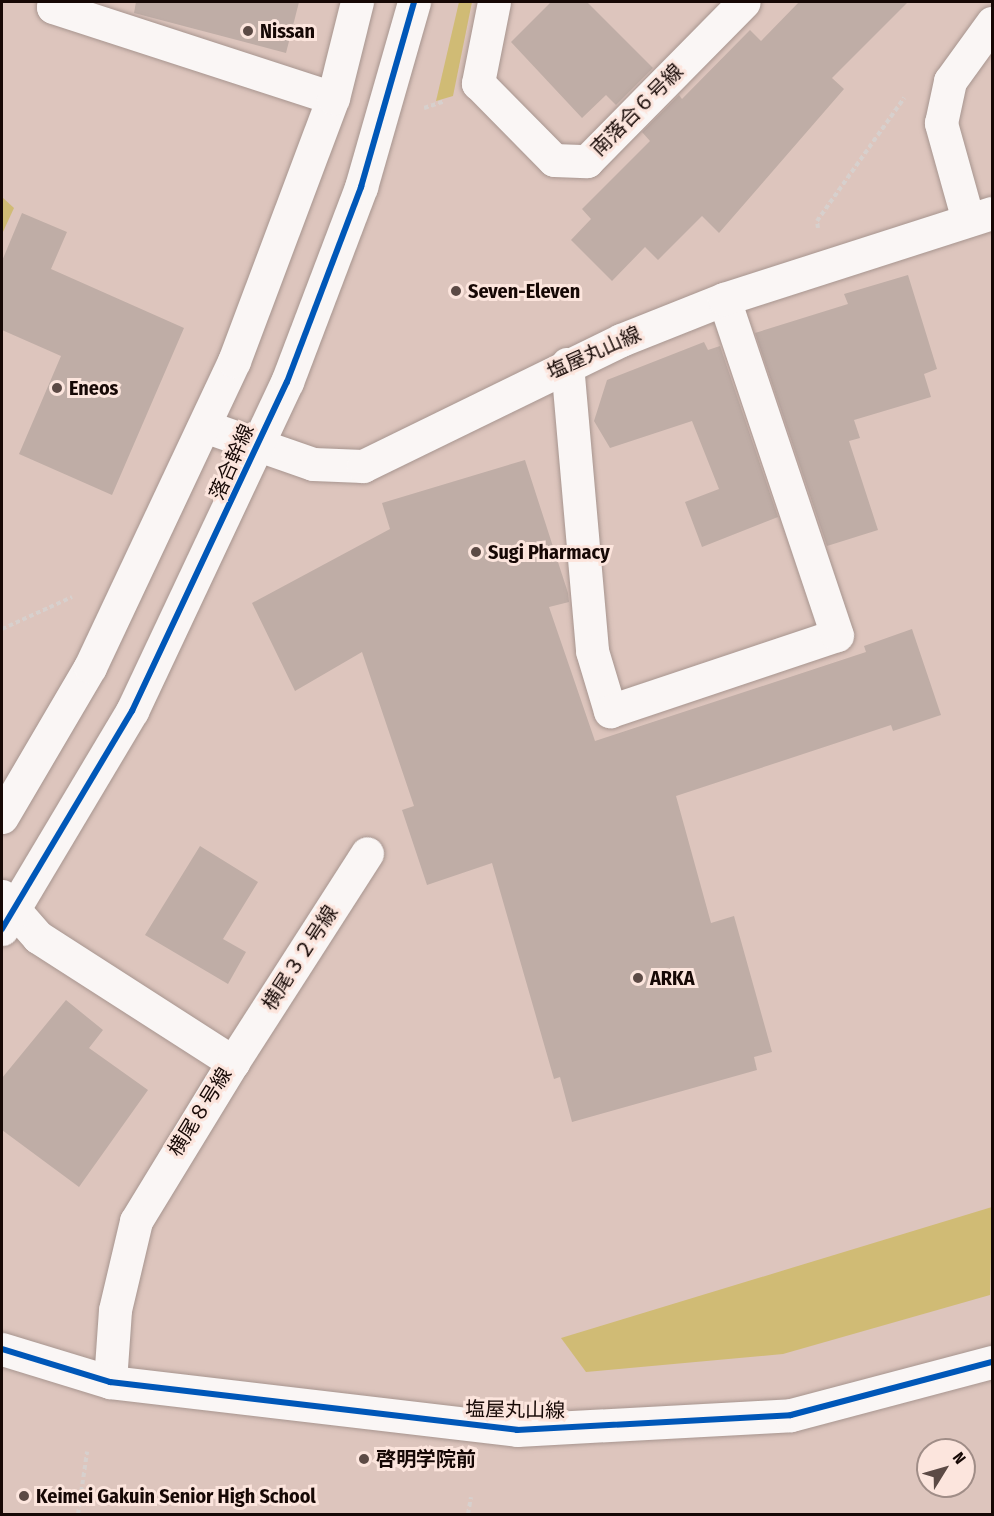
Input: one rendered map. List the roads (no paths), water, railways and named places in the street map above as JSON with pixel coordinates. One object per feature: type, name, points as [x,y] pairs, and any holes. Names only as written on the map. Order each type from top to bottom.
[{"type":"street","points":[[54,2],[53,7],[333,98]]},
{"type":"street","name":"落合幹線","points":[[2,817],[86,675],[237,352],[333,98],[357,2]]},
{"type":"street","name":"落合幹線","points":[[6,911],[132,711],[257,445],[361,187],[414,2]]},
{"type":"street","name":"南落合６号線","points":[[494,2],[478,83],[554,160],[587,161],[744,2]]},
{"type":"street","points":[[980,217],[941,123],[950,81],[993,22]]},
{"type":"street","name":"塩屋丸山線","points":[[204,426],[314,465],[363,466],[567,364],[724,299],[980,217]]},
{"type":"street","points":[[567,364],[592,651],[610,711],[837,635],[724,299]]},
{"type":"street","name":"横尾３２号線","points":[[233,1062],[367,853]]},
{"type":"street","name":"横尾８号線","points":[[6,911],[38,937],[233,1062],[136,1221],[115,1310],[110,1383]]},
{"type":"street","name":"塩屋丸山線","points":[[2,1349],[110,1383],[516,1430],[791,1415],[993,1362]]},
{"type":"place","name":"Nissan","points":[[248,31]]},
{"type":"place","name":"Seven-Eleven","points":[[456,291]]},
{"type":"place","name":"Eneos","points":[[57,388]]},
{"type":"place","name":"Sugi Pharmacy","points":[[476,552]]},
{"type":"place","name":"ARKA","points":[[638,978]]},
{"type":"place","name":"啓明学院前","points":[[364,1459]]},
{"type":"place","name":"Keimei Gakuin Senior High School","points":[[24,1496]]}]
